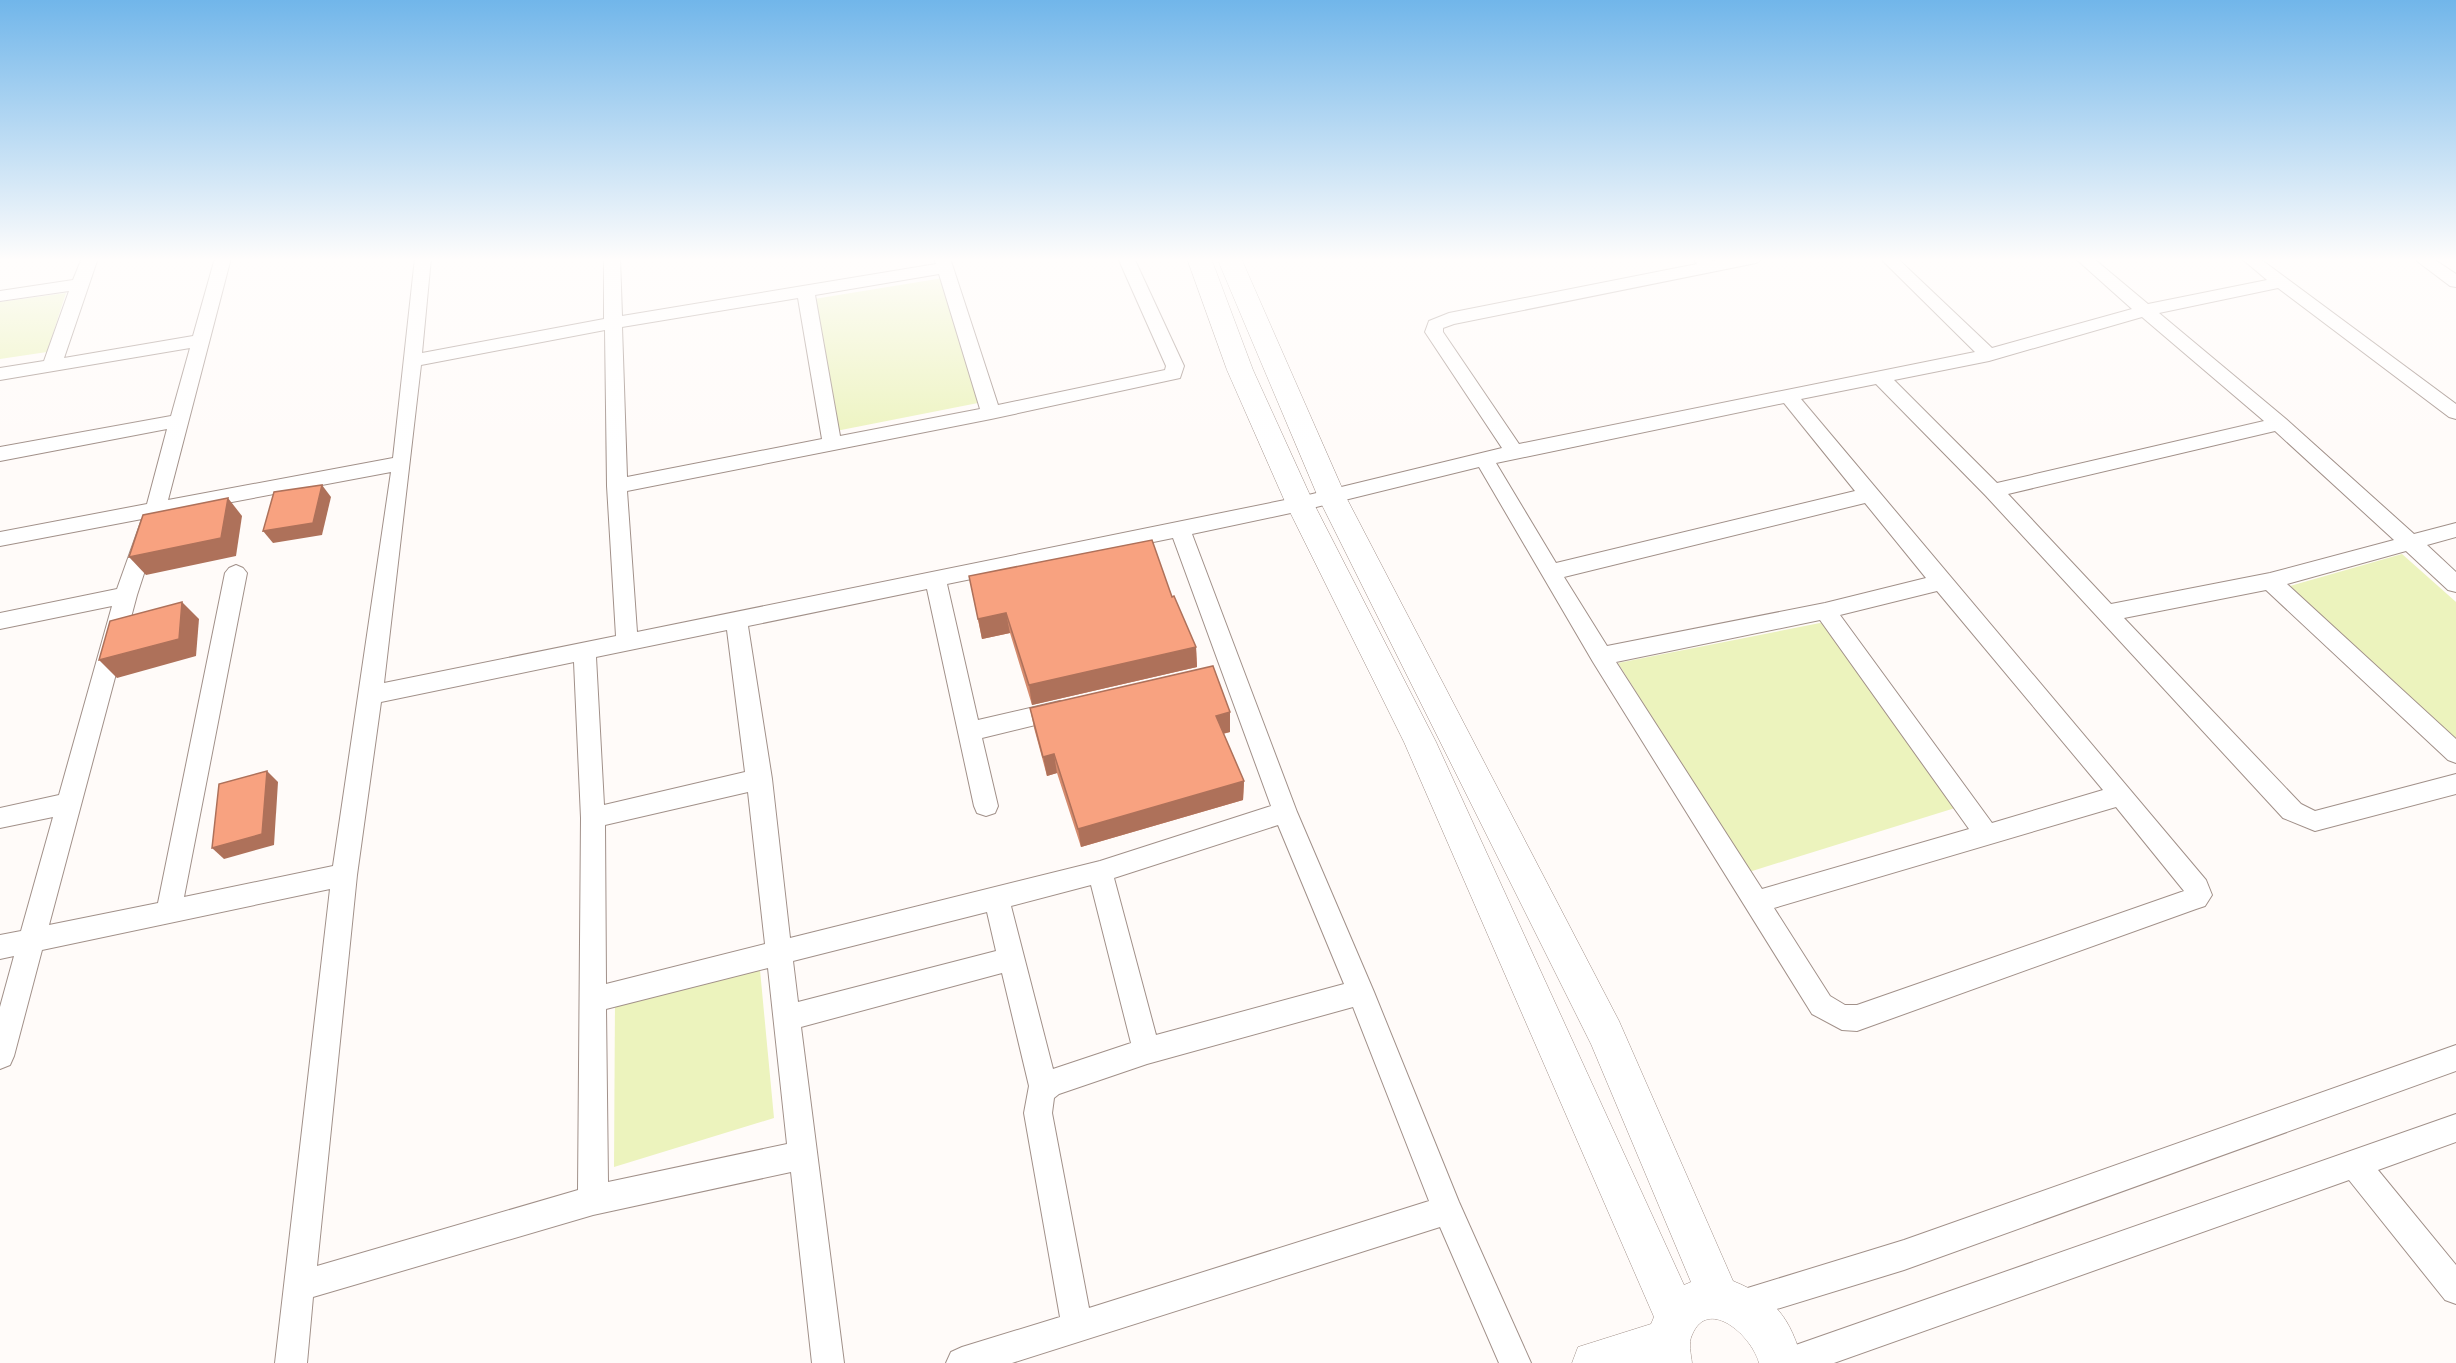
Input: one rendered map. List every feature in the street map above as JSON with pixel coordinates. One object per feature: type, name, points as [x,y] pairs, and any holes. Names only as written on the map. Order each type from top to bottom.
[{"type":"street","points":[[52,366],[67,322]]},
{"type":"street","points":[[0,1056],[126,595],[155,510],[206,322]]},
{"type":"street","points":[[291,1363],[344,875],[402,463],[416,322]]},
{"type":"street","points":[[412,361],[622,322]]},
{"type":"street","points":[[811,322],[832,443]]},
{"type":"street","points":[[962,322],[991,413]]},
{"type":"street","points":[[617,486],[991,413],[1173,374],[1175,366],[1155,322]]},
{"type":"street","points":[[1222,322],[1240,370],[1316,500],[1606,1034],[1730,1302],[1761,1321],[1775,1342],[1781,1363]]},
{"type":"street","points":[[1252,322],[1316,500],[1672,1340]]},
{"type":"street","points":[[1443,322],[1435,325],[1434,332],[1515,452]]},
{"type":"street","points":[[1954,322],[1989,355]]},
{"type":"street","points":[[371,694],[1180,530],[1515,452],[1989,355],[2106,322]]},
{"type":"street","points":[[2160,322],[2279,424],[2456,584]]},
{"type":"street","points":[[2335,322],[2456,413]]},
{"type":"street","points":[[614,323],[617,486],[627,642]]},
{"type":"street","points":[[0,374],[201,340]]},
{"type":"street","points":[[1881,378],[1993,491],[2283,803],[2304,819],[2315,821],[2456,784]]},
{"type":"street","points":[[2437,398],[2456,394]]},
{"type":"street","points":[[1484,460],[1601,656],[1821,1005],[1842,1017],[1857,1018],[2196,898],[2197,888],[2122,795],[1940,582],[1789,397]]},
{"type":"street","points":[[0,453],[178,421]]},
{"type":"street","points":[[1993,491],[2279,424]]},
{"type":"street","points":[[0,539],[402,463]]},
{"type":"street","points":[[1552,572],[1868,495]]},
{"type":"street","points":[[1180,530],[1219,673],[1285,812],[1361,992],[1447,1210],[1515,1363]]},
{"type":"street","points":[[2106,613],[2270,581],[2456,530]]},
{"type":"street","points":[[169,910],[236,573]]},
{"type":"street","points":[[935,578],[986,806]]},
{"type":"street","points":[[2270,581],[2456,753]]},
{"type":"street","points":[[1601,656],[1825,611],[1940,582]]},
{"type":"street","points":[[0,621],[126,595]]},
{"type":"street","points":[[1825,611],[1986,834]]},
{"type":"street","points":[[736,620],[760,779],[778,953],[828,1363]]},
{"type":"street","points":[[585,651],[593,818],[595,999],[593,1200]]},
{"type":"street","points":[[969,732],[1083,705]]},
{"type":"street","points":[[593,818],[760,779]]},
{"type":"street","points":[[1757,902],[2122,795]]},
{"type":"street","points":[[0,818],[69,803]]},
{"type":"street","points":[[595,999],[1100,872],[1285,812]]},
{"type":"street","points":[[1100,872],[1147,1051]]},
{"type":"street","points":[[0,947],[344,875]]},
{"type":"street","points":[[996,898],[1044,1089]]},
{"type":"street","points":[[786,1018],[1011,959]]},
{"type":"street","points":[[1077,1328],[1038,1113],[1038,1102],[1044,1089],[1050,1083],[1147,1051],[1361,992]]},
{"type":"street","points":[[1672,1340],[1681,1310],[1698,1299],[1730,1302],[1904,1256],[2456,1058]]},
{"type":"street","points":[[1790,1363],[2456,1128]]},
{"type":"street","points":[[300,1286],[593,1200],[803,1155]]},
{"type":"street","points":[[2354,1164],[2453,1281]]},
{"type":"street","points":[[962,1363],[1447,1210]]},
{"type":"street","points":[[1594,1363],[1672,1340]]},
{"type":"green space","points":[[0,322],[57,322],[47,352],[0,359]]},
{"type":"green space","points":[[818,322],[955,322],[978,403],[836,431]]},
{"type":"green space","points":[[2402,554],[2456,602],[2456,741],[2290,586]]},
{"type":"green space","points":[[1825,622],[1955,808],[1749,872],[1618,663]]},
{"type":"green space","points":[[760,970],[774,1118],[614,1167],[615,1001]]},
{"type":"building","points":[[322,485],[313,523],[263,531],[274,492]]},
{"type":"building","points":[[228,498],[221,538],[129,557],[143,515]]},
{"type":"building","points":[[1152,540],[1172,597],[1174,596],[1196,647],[1029,685],[1006,613],[978,619],[969,576]]},
{"type":"building","points":[[182,602],[179,639],[99,660],[110,621]]},
{"type":"building","points":[[1213,666],[1230,712],[1216,716],[1244,781],[1078,829],[1054,754],[1043,757],[1030,708]]},
{"type":"building","points":[[267,771],[262,834],[212,848],[219,784]]}]
